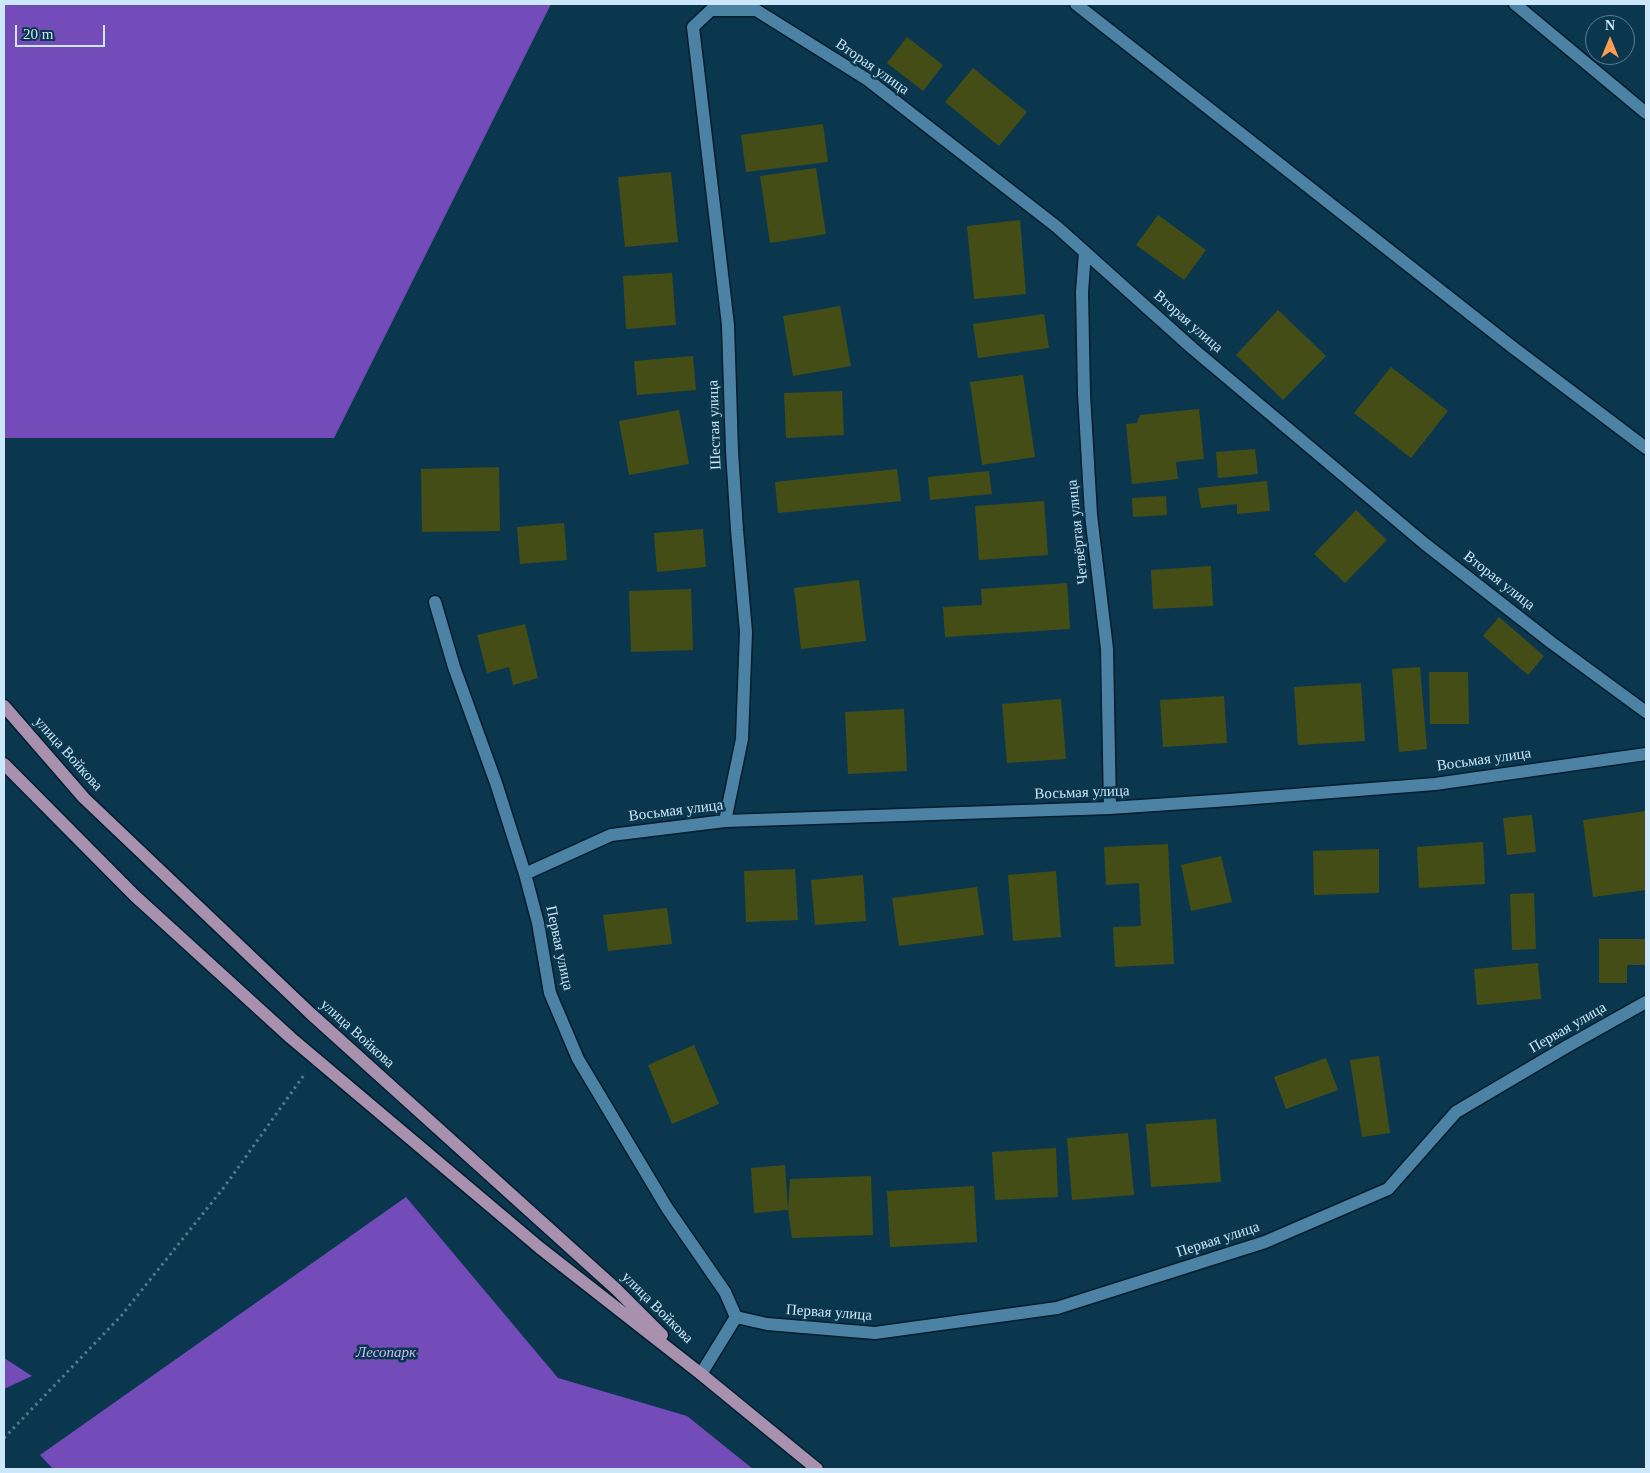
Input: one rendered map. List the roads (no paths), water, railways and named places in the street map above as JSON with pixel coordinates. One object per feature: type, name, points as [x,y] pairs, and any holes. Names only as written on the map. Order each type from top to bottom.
[{"type":"main road","name":"улица Войкова","points":[[4,706],[84,798],[310,1013],[616,1289],[701,1374]]},
{"type":"main road","name":"улица Войкова","points":[[4,764],[135,896],[291,1038],[540,1248],[701,1374],[817,1469]]},
{"type":"street","points":[[1076,4],[1511,346],[1646,448]]},
{"type":"street","points":[[1515,4],[1646,113]]},
{"type":"street","name":"Вторая улица","points":[[692,27],[710,7],[756,10],[868,80],[1057,227],[1192,348],[1426,544],[1646,712]]},
{"type":"street","name":"Шестая улица","points":[[692,27],[728,325],[735,500],[746,632],[742,740],[725,821]]},
{"type":"street","name":"Четвёртая улица","points":[[1084,252],[1082,292],[1084,394],[1091,515],[1107,648],[1110,808]]},
{"type":"street","name":"Первая улица","points":[[435,602],[454,667],[496,783],[525,874],[538,923],[550,993],[578,1058],[667,1208],[725,1292],[736,1317],[767,1324],[875,1333],[1057,1308],[1265,1242],[1388,1189],[1456,1112],[1646,1002]]},
{"type":"street","name":"Восьмая улица","points":[[525,874],[611,836],[725,821],[1110,808],[1435,784],[1646,754]]},
{"type":"street","points":[[701,1374],[736,1317]]},
{"type":"park label","name":"Лесопарк","points":[[386,1353]]}]
